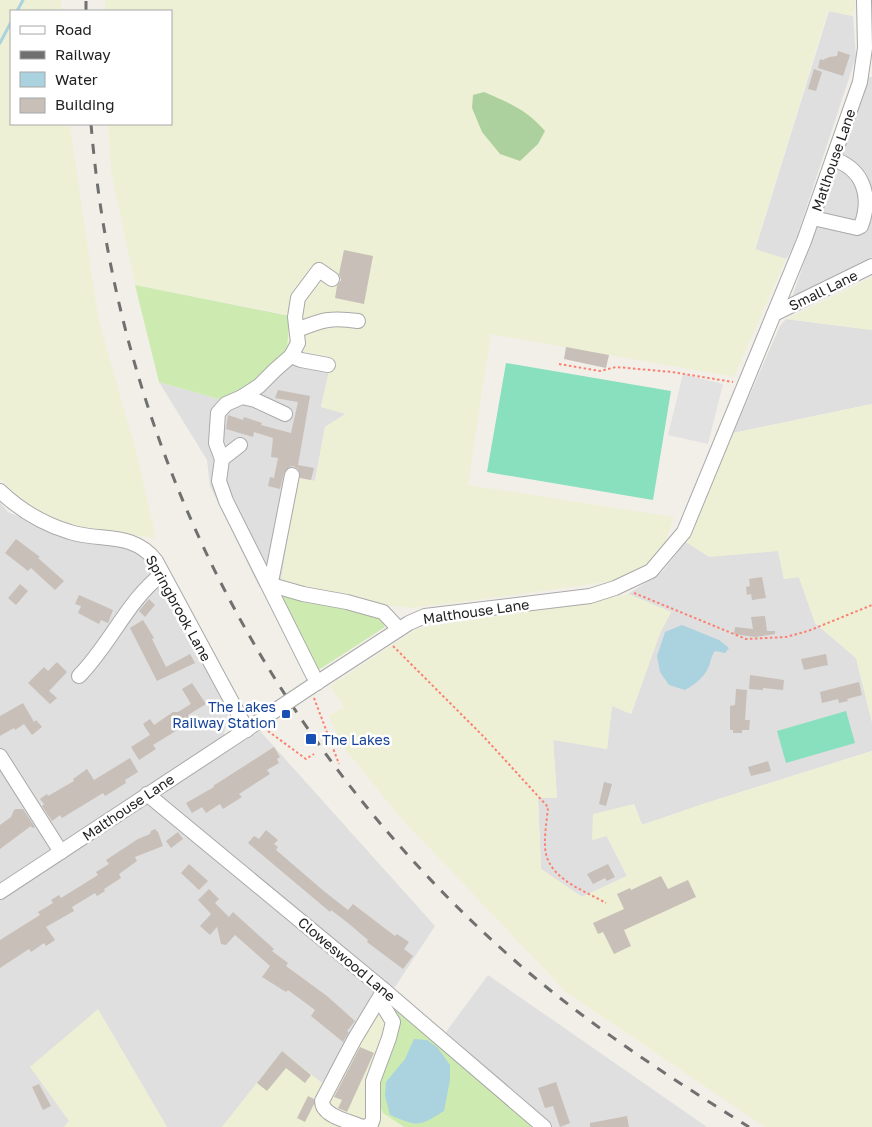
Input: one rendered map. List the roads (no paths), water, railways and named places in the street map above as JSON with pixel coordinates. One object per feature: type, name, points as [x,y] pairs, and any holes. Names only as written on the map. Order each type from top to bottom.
[{"type":"street","name":"Matlhouse Lane","points":[[774,314],[813,218],[861,81],[864,48],[864,0]]},
{"type":"street","points":[[813,218],[857,228],[864,221],[868,203],[867,188],[851,167],[833,159]]},
{"type":"street","name":"Small Lane","points":[[774,314],[872,266]]},
{"type":"street","points":[[314,688],[226,501],[219,481],[222,459],[216,443],[218,413],[226,404],[242,397],[259,386],[291,356],[298,343],[295,316],[298,298],[318,270],[332,278]]},
{"type":"street","name":"Malthouse Lane","points":[[0,892],[147,794],[247,730],[263,722],[399,629],[425,616],[590,596],[615,588],[651,571],[684,532],[774,314]]},
{"type":"street","points":[[296,330],[319,321],[336,318],[358,321]]},
{"type":"street","points":[[291,356],[301,360],[328,365]]},
{"type":"street","points":[[242,397],[255,400],[285,414]]},
{"type":"street","points":[[222,459],[240,445]]},
{"type":"street","points":[[292,475],[272,576],[268,584],[302,594],[347,602],[383,612],[399,629]]},
{"type":"street","name":"Springbrook Lane","points":[[0,491],[24,511],[47,524],[72,533],[136,544],[149,552],[247,730]]},
{"type":"street","points":[[79,676],[105,647],[107,640],[121,620],[153,581],[162,574]]},
{"type":"street","points":[[0,756],[61,852]]},
{"type":"street","name":"Cloweswood Lane","points":[[147,794],[382,995],[544,1127]]},
{"type":"street","points":[[382,995],[393,1022],[373,1081],[373,1118],[371,1124],[365,1127],[326,1112],[322,1101],[354,1040],[382,995]]},
{"type":"water","points":[[682,625],[719,640],[729,648],[725,653],[715,651],[705,674],[685,690],[669,685],[660,672],[657,656],[665,632]]},
{"type":"water","points":[[414,1039],[427,1040],[437,1047],[450,1065],[450,1080],[444,1111],[418,1124],[390,1115],[385,1096],[386,1082],[405,1059]]},
{"type":"waterway","points":[[18,10],[23,0]]},
{"type":"waterway","points":[[0,43],[10,24]]},
{"type":"railway","points":[[86,0],[86,10]]},
{"type":"railway","points":[[91,125],[106,242],[133,358],[170,470],[218,577],[276,680],[343,777],[420,868],[505,952],[563,1000],[623,1045],[749,1127]]},
{"type":"place","name":"The Lakes Railway Station","points":[[286,714]]},
{"type":"place","name":"The Lakes","points":[[311,739]]}]
